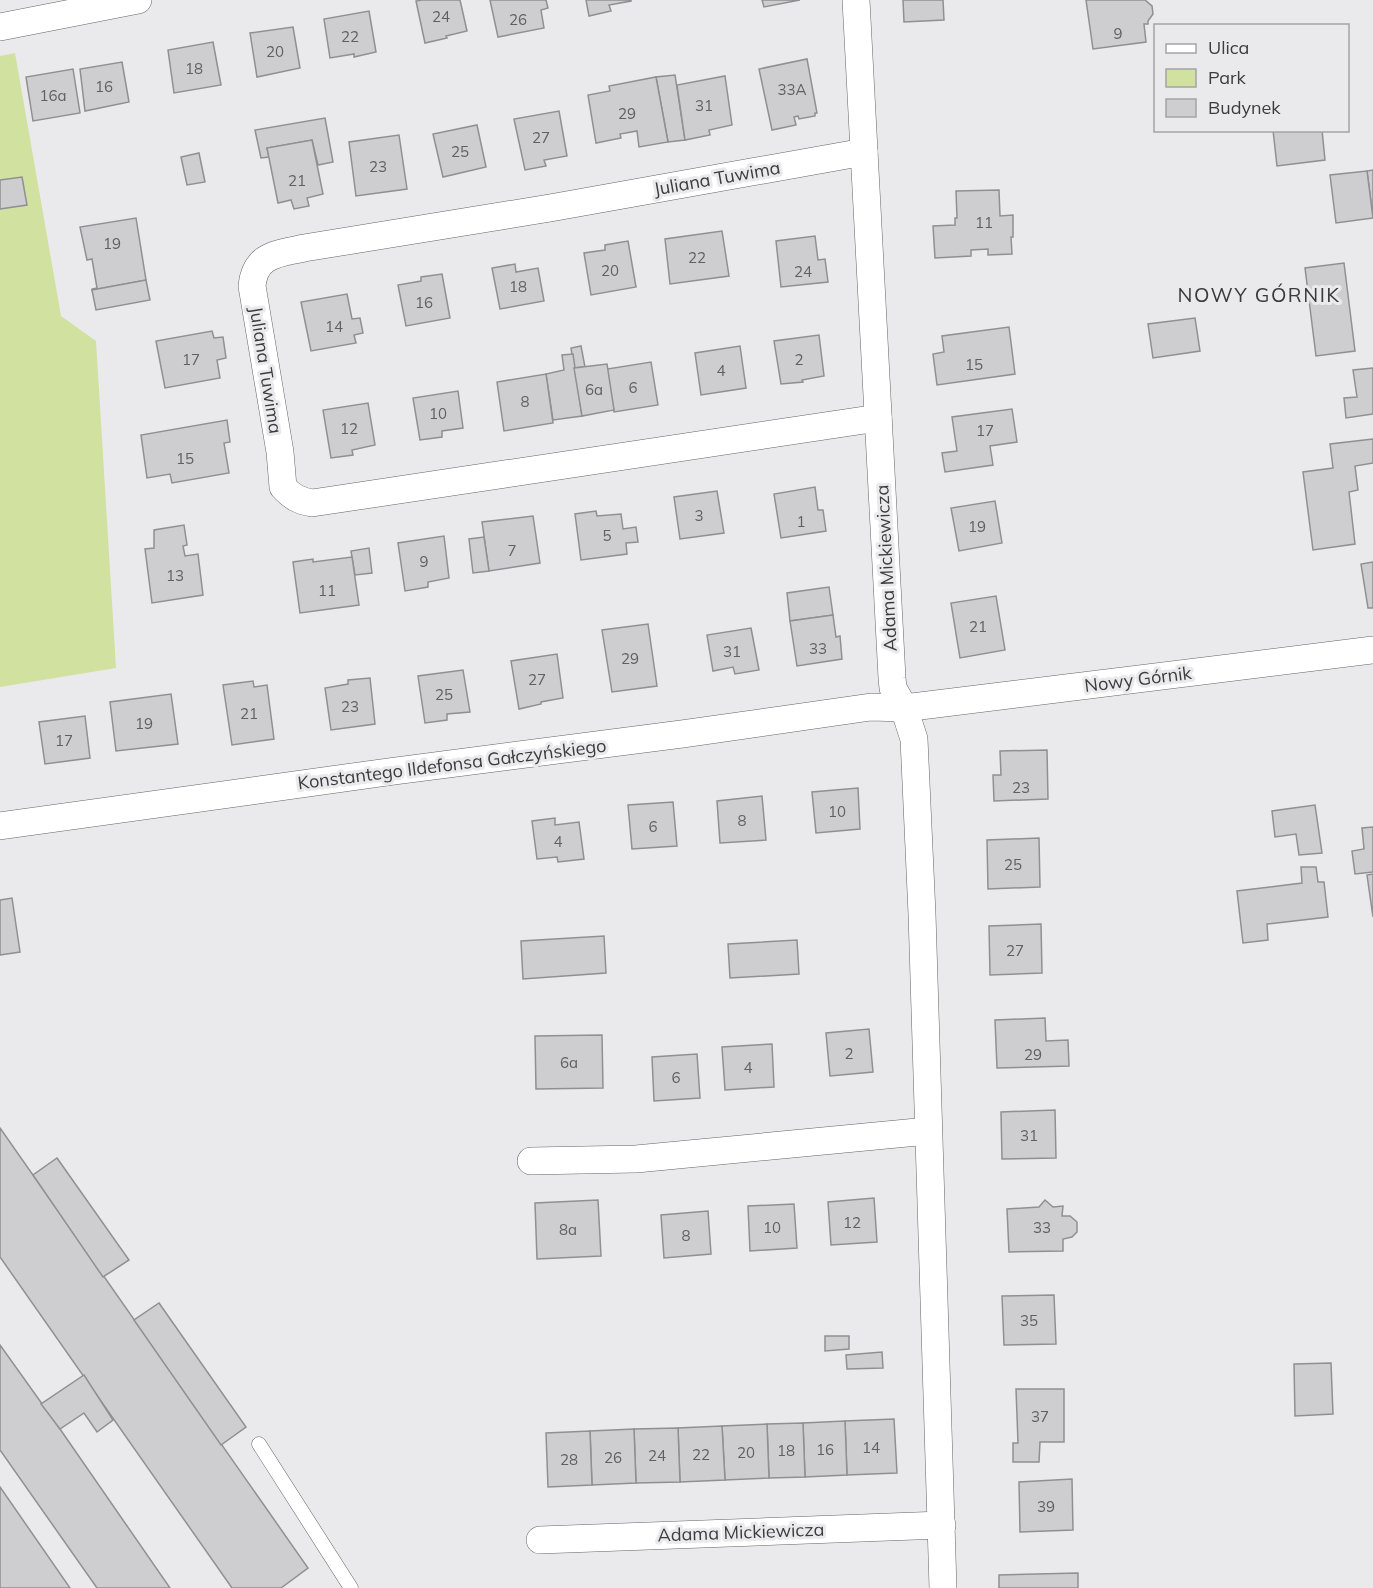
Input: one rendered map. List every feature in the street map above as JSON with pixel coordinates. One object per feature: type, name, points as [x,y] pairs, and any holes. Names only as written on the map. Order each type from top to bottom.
[{"type":"street","points":[[0,27],[138,0]]},
{"type":"street","name":"Adama Mickiewicza","points":[[856,0],[893,688],[904,708],[914,739],[922,914],[943,1588]]},
{"type":"street","name":"Juliana Tuwima","points":[[864,152],[538,210],[304,248],[265,258],[253,275],[252,286],[284,487],[295,498],[304,502],[312,503],[878,418]]},
{"type":"street","name":"Nowy Górnik","points":[[904,708],[1373,650]]},
{"type":"street","name":"Konstantego Ildefonsa Gałczyńskiego","points":[[0,826],[871,707],[904,708]]},
{"type":"street","points":[[531,1161],[636,1159],[928,1131]]},
{"type":"street","name":"Adama Mickiewicza","points":[[540,1540],[942,1525]]},
{"type":"lane","points":[[259,1444],[351,1588]]},
{"type":"green space","points":[[15,53],[61,316],[96,341],[116,668],[0,687],[0,56]]},
{"type":"building","points":[[460,0],[467,31],[425,43],[416,1]]},
{"type":"building","points":[[490,0],[546,0],[548,8],[541,10],[544,28],[498,37]]},
{"type":"building","points":[[586,0],[631,1],[609,5],[611,11],[589,16]]},
{"type":"building","points":[[762,0],[800,0],[764,7]]},
{"type":"building","points":[[903,0],[943,0],[944,20],[904,22]]},
{"type":"building","points":[[1086,0],[1145,0],[1152,6],[1153,14],[1148,24],[1144,24],[1146,42],[1093,49]]},
{"type":"building","points":[[369,11],[376,52],[354,57],[354,54],[330,58],[324,19]]},
{"type":"building","points":[[293,27],[300,68],[257,77],[250,33]]},
{"type":"building","points":[[213,42],[221,85],[174,93],[168,50]]},
{"type":"building","points":[[807,59],[817,113],[815,116],[799,119],[798,116],[794,117],[796,125],[772,130],[759,69]]},
{"type":"building","points":[[122,62],[129,102],[85,111],[80,69]]},
{"type":"building","points":[[73,69],[80,113],[33,121],[26,77]]},
{"type":"building","points":[[675,75],[685,140],[668,142],[656,77]]},
{"type":"building","points":[[725,76],[732,125],[709,130],[710,135],[685,140],[677,85]]},
{"type":"building","points":[[656,77],[668,142],[639,147],[637,131],[620,134],[621,138],[596,143],[588,95],[610,91],[609,86]]},
{"type":"building","points":[[559,111],[567,156],[544,160],[546,166],[525,170],[514,119]]},
{"type":"building","points":[[325,118],[333,162],[318,165],[312,140],[267,148],[269,157],[261,158],[255,130]]},
{"type":"building","points":[[477,125],[486,167],[443,177],[433,134]]},
{"type":"building","points":[[1273,132],[1322,132],[1325,160],[1277,166]]},
{"type":"building","points":[[399,135],[407,189],[356,196],[349,142]]},
{"type":"building","points":[[312,140],[323,194],[307,198],[309,206],[294,209],[291,200],[278,203],[267,148]]},
{"type":"building","points":[[199,153],[205,182],[187,185],[181,157]]},
{"type":"building","points":[[1373,170],[1373,218],[1367,171]]},
{"type":"building","points":[[1367,171],[1373,218],[1336,223],[1330,175]]},
{"type":"building","points":[[22,177],[27,205],[0,209],[0,180]]},
{"type":"building","points":[[999,190],[1000,216],[1013,215],[1012,254],[988,255],[988,249],[971,250],[971,256],[935,258],[933,226],[955,225],[956,191]]},
{"type":"building","points":[[136,218],[146,280],[92,290],[97,288],[92,259],[87,260],[80,227]]},
{"type":"building","points":[[722,231],[729,276],[670,284],[665,239]]},
{"type":"building","points":[[815,236],[818,260],[825,259],[828,282],[781,287],[776,241]]},
{"type":"building","points":[[628,241],[636,287],[591,295],[584,253],[605,250],[605,245]]},
{"type":"building","points":[[1344,263],[1355,351],[1316,356],[1305,268]]},
{"type":"building","points":[[515,264],[516,272],[538,268],[544,301],[500,309],[492,268]]},
{"type":"building","points":[[442,274],[450,318],[406,326],[398,285],[421,281],[421,277]]},
{"type":"building","points":[[146,280],[150,300],[96,310],[92,290]]},
{"type":"building","points":[[347,294],[352,319],[360,318],[363,333],[354,335],[356,343],[311,351],[301,302]]},
{"type":"building","points":[[1195,318],[1200,351],[1153,358],[1148,324]]},
{"type":"building","points":[[1009,327],[1015,374],[937,385],[933,354],[944,352],[942,336]]},
{"type":"building","points":[[212,331],[214,338],[223,337],[226,358],[217,360],[220,378],[165,388],[156,341]]},
{"type":"building","points":[[819,335],[824,376],[802,380],[803,382],[781,384],[774,341]]},
{"type":"building","points":[[581,346],[585,367],[574,368],[571,348]]},
{"type":"building","points":[[740,346],[746,388],[701,395],[695,353]]},
{"type":"building","points":[[573,354],[582,416],[553,420],[546,374],[564,370],[562,355]]},
{"type":"building","points":[[651,362],[658,405],[614,412],[607,369]]},
{"type":"building","points":[[607,364],[614,410],[582,416],[574,368]]},
{"type":"building","points":[[1373,368],[1373,414],[1346,418],[1344,398],[1357,397],[1353,370]]},
{"type":"building","points":[[546,374],[553,423],[504,431],[497,382]]},
{"type":"building","points":[[458,391],[463,428],[442,431],[442,437],[420,440],[413,398]]},
{"type":"building","points":[[368,403],[375,445],[352,450],[353,455],[331,458],[323,410]]},
{"type":"building","points":[[1012,409],[1017,442],[990,446],[993,465],[945,472],[942,453],[957,451],[952,417]]},
{"type":"building","points":[[227,420],[230,442],[224,443],[229,473],[172,483],[170,474],[147,478],[141,435]]},
{"type":"building","points":[[1373,439],[1373,463],[1355,466],[1358,490],[1349,492],[1355,544],[1313,550],[1303,472],[1333,468],[1330,444]]},
{"type":"building","points":[[815,487],[818,510],[823,510],[826,531],[781,538],[774,494]]},
{"type":"building","points":[[717,491],[724,533],[680,539],[674,497]]},
{"type":"building","points":[[995,501],[1002,543],[959,551],[951,508]]},
{"type":"building","points":[[596,511],[597,516],[621,514],[623,529],[636,527],[638,542],[626,543],[627,554],[581,560],[575,514]]},
{"type":"building","points":[[533,516],[540,563],[489,571],[482,522]]},
{"type":"building","points":[[184,525],[187,545],[183,546],[185,556],[198,554],[203,595],[152,603],[145,549],[154,548],[154,530]]},
{"type":"building","points":[[444,536],[449,578],[428,582],[428,587],[405,591],[398,543]]},
{"type":"building","points":[[484,537],[489,571],[473,573],[469,539]]},
{"type":"building","points":[[369,548],[372,573],[355,575],[351,551]]},
{"type":"building","points":[[352,557],[359,605],[300,613],[293,562]]},
{"type":"building","points":[[1373,562],[1373,608],[1368,608],[1361,564]]},
{"type":"building","points":[[829,587],[833,615],[790,621],[787,593]]},
{"type":"building","points":[[996,596],[1005,650],[960,658],[951,603]]},
{"type":"building","points":[[833,615],[836,637],[840,636],[842,659],[797,666],[790,621]]},
{"type":"building","points":[[648,624],[657,686],[612,692],[602,630]]},
{"type":"building","points":[[751,628],[759,670],[735,674],[733,667],[713,671],[707,635]]},
{"type":"building","points":[[557,654],[563,698],[519,709],[511,661]]},
{"type":"building","points":[[463,670],[470,712],[447,714],[447,720],[425,723],[418,676]]},
{"type":"building","points":[[370,678],[375,724],[331,730],[325,688],[348,684],[348,680]]},
{"type":"building","points":[[253,681],[254,687],[267,685],[274,739],[232,745],[223,685]]},
{"type":"building","points":[[171,694],[178,744],[116,751],[110,702]]},
{"type":"building","points":[[85,716],[90,758],[45,764],[39,722]]},
{"type":"building","points":[[1047,750],[1048,799],[994,801],[993,775],[1001,775],[1000,751]]},
{"type":"building","points":[[858,788],[860,829],[816,833],[812,792]]},
{"type":"building","points":[[762,796],[766,840],[720,843],[717,801]]},
{"type":"building","points":[[673,802],[677,846],[632,849],[628,805]]},
{"type":"building","points":[[1315,805],[1322,853],[1299,855],[1296,834],[1275,837],[1272,811]]},
{"type":"building","points":[[555,818],[555,825],[579,822],[584,859],[558,862],[557,857],[537,859],[532,821]]},
{"type":"building","points":[[1373,827],[1373,872],[1355,874],[1352,851],[1364,849],[1362,828]]},
{"type":"building","points":[[1039,838],[1040,887],[988,889],[987,840]]},
{"type":"building","points":[[1301,867],[1316,867],[1318,882],[1324,882],[1328,917],[1267,924],[1268,940],[1243,943],[1237,891],[1302,883]]},
{"type":"building","points":[[1373,874],[1373,917],[1367,875]]},
{"type":"building","points":[[12,898],[20,952],[0,955],[0,900]]},
{"type":"building","points":[[1041,924],[1042,973],[990,975],[989,926]]},
{"type":"building","points":[[604,936],[606,973],[523,979],[521,941]]},
{"type":"building","points":[[797,940],[799,974],[730,978],[728,944]]},
{"type":"building","points":[[1045,1018],[1046,1041],[1068,1040],[1069,1066],[997,1068],[995,1020]]},
{"type":"building","points":[[869,1029],[873,1072],[830,1076],[826,1033]]},
{"type":"building","points":[[602,1035],[603,1088],[536,1089],[535,1036]]},
{"type":"building","points":[[772,1044],[774,1087],[725,1090],[722,1047]]},
{"type":"building","points":[[697,1054],[700,1098],[654,1101],[652,1057]]},
{"type":"building","points":[[1055,1110],[1056,1158],[1002,1159],[1001,1112]]},
{"type":"building","points":[[0,1128],[308,1568],[281,1588],[232,1588],[0,1257]]},
{"type":"building","points":[[57,1158],[129,1260],[103,1277],[33,1175]]},
{"type":"building","points":[[874,1198],[877,1242],[831,1245],[828,1202]]},
{"type":"building","points":[[598,1200],[601,1256],[537,1259],[535,1203]]},
{"type":"building","points":[[1045,1200],[1053,1207],[1063,1206],[1062,1216],[1070,1216],[1077,1222],[1077,1232],[1072,1237],[1063,1239],[1063,1251],[1009,1252],[1007,1209],[1039,1207]]},
{"type":"building","points":[[794,1204],[797,1248],[750,1251],[748,1206]]},
{"type":"building","points":[[708,1211],[711,1254],[664,1258],[661,1215]]},
{"type":"building","points":[[1054,1295],[1056,1344],[1004,1345],[1002,1296]]},
{"type":"building","points":[[159,1303],[246,1427],[221,1445],[134,1320]]},
{"type":"building","points":[[825,1336],[849,1336],[849,1349],[825,1351]]},
{"type":"building","points":[[0,1345],[170,1588],[97,1588],[0,1450]]},
{"type":"building","points":[[882,1352],[883,1368],[847,1369],[846,1355]]},
{"type":"building","points":[[1331,1363],[1333,1414],[1295,1416],[1294,1364]]},
{"type":"building","points":[[84,1375],[113,1420],[97,1432],[84,1413],[60,1429],[41,1404]]},
{"type":"building","points":[[1016,1389],[1064,1389],[1064,1442],[1040,1442],[1039,1462],[1013,1462],[1013,1443],[1018,1443]]},
{"type":"building","points":[[894,1419],[897,1473],[847,1475],[845,1421]]},
{"type":"building","points":[[845,1421],[847,1475],[805,1477],[803,1423]]},
{"type":"building","points":[[803,1423],[805,1477],[769,1478],[767,1424]]},
{"type":"building","points":[[767,1424],[769,1478],[725,1480],[722,1426]]},
{"type":"building","points":[[722,1426],[725,1480],[680,1482],[678,1428]]},
{"type":"building","points":[[678,1428],[680,1482],[636,1483],[634,1429]]},
{"type":"building","points":[[634,1429],[636,1483],[592,1485],[590,1431]]},
{"type":"building","points":[[590,1431],[592,1485],[548,1487],[546,1433]]},
{"type":"building","points":[[1072,1479],[1073,1530],[1020,1532],[1019,1482]]},
{"type":"building","points":[[0,1487],[70,1588],[0,1588]]},
{"type":"building","points":[[1078,1573],[1078,1588],[999,1588],[999,1575]]},
{"type":"district","name":"NOWY GÓRNIK","points":[[1259,294]]}]
